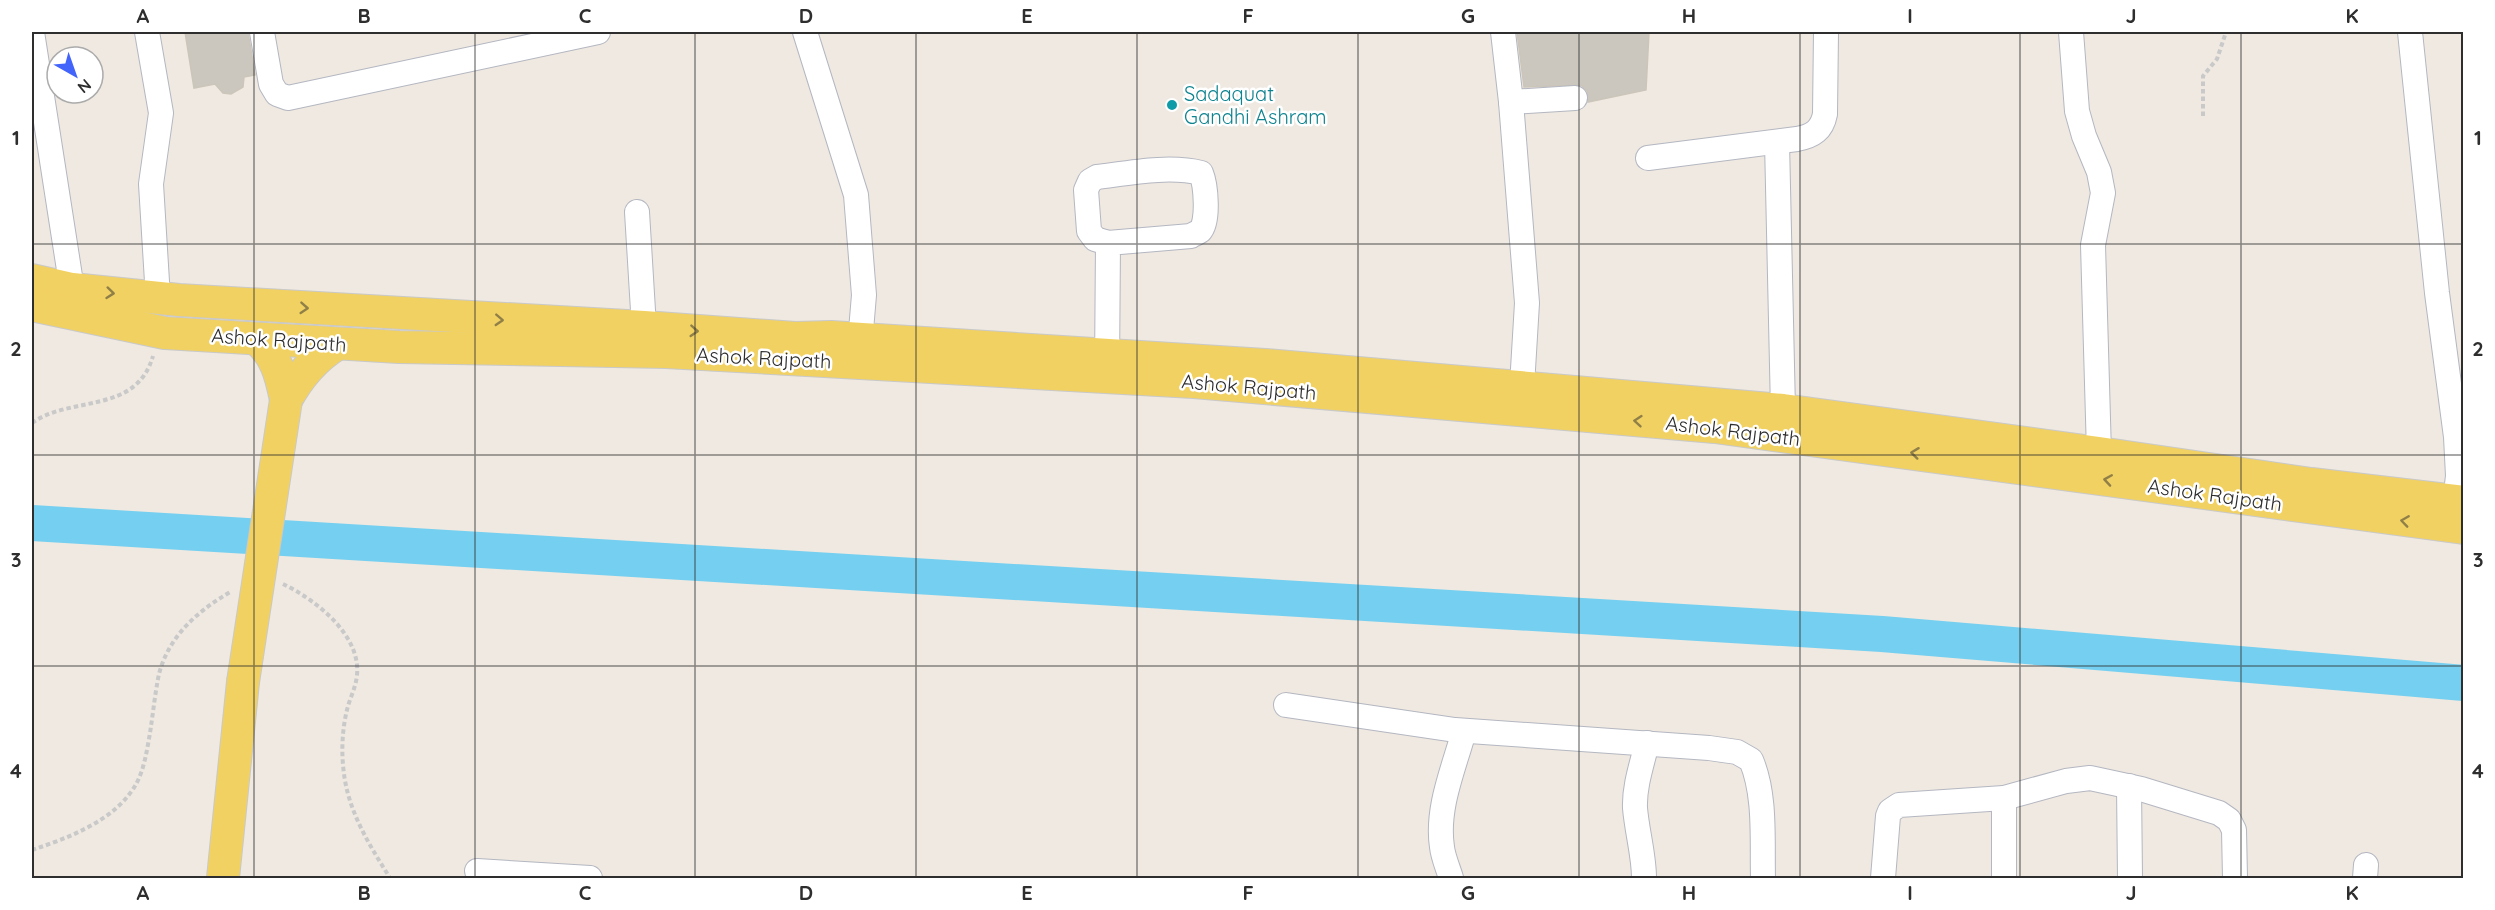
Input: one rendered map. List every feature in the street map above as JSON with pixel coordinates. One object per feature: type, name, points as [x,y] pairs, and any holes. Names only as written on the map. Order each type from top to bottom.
[{"type":"main road","name":"Ashok Rajpath","points":[[32,280],[72,289],[158,298],[795,338],[831,337],[859,352]]},
{"type":"main road","name":"Ashok Rajpath","points":[[32,305],[159,332],[399,348],[859,352],[1107,366],[1522,399],[2099,453],[2311,484],[2459,515]]},
{"type":"main road","points":[[257,339],[272,354],[278,365],[286,400]]},
{"type":"main road","points":[[224,879],[243,682],[286,400],[311,363],[337,344]]},
{"type":"main road","name":"Ashok Rajpath","points":[[1780,423],[2205,495],[2459,515]]},
{"type":"street","points":[[32,32],[72,289]]},
{"type":"street","points":[[147,32],[161,113],[151,184],[158,298]]},
{"type":"street","points":[[262,32],[271,84],[277,94],[288,98],[598,32]]},
{"type":"street","points":[[806,32],[856,195],[864,295],[859,352]]},
{"type":"street","points":[[1503,32],[1527,303],[1522,399]]},
{"type":"street","points":[[1648,158],[1777,142],[1806,137],[1818,130],[1823,124],[1826,32]]},
{"type":"street","points":[[2071,32],[2077,111],[2084,136],[2099,172],[2103,193],[2093,245],[2099,453]]},
{"type":"street","points":[[2410,32],[2437,293],[2460,435],[2459,515]]},
{"type":"street","points":[[1511,102],[1575,98]]},
{"type":"street","points":[[1777,142],[1780,423]]},
{"type":"street","points":[[1192,171],[1201,173],[1205,182],[1206,205],[1204,224],[1199,232],[1191,236],[1108,243],[1095,239],[1089,231],[1086,190],[1090,181],[1096,177],[1145,172],[1192,171]]},
{"type":"street","points":[[637,212],[644,327]]},
{"type":"street","points":[[1107,366],[1108,243]]},
{"type":"street","points":[[1286,705],[1464,731],[1647,743],[1737,752],[1751,760],[1757,773],[1761,805],[1762,879]]},
{"type":"street","points":[[1451,879],[1442,848],[1442,810],[1464,731]]},
{"type":"street","points":[[1644,879],[1642,845],[1635,808],[1637,787],[1647,743]]},
{"type":"street","points":[[1883,879],[1888,816],[1899,805],[2004,798],[2066,781],[2090,778],[2129,786],[2219,813],[2229,820],[2234,830],[2235,879]]},
{"type":"street","points":[[2129,786],[2130,879]]},
{"type":"street","points":[[2004,798],[2004,879]]},
{"type":"street","points":[[477,871],[590,879]]},
{"type":"path","points":[[2203,116],[2203,76],[2217,59],[2224,32]]},
{"type":"path","points":[[32,423],[72,408],[116,398],[128,391],[143,378],[151,361],[159,332]]},
{"type":"building","points":[[185,32],[248,32],[255,75],[244,77],[243,87],[231,94],[223,93],[215,84],[194,88]]},
{"type":"building","points":[[1517,32],[1649,32],[1646,90],[1588,102],[1587,91],[1581,85],[1524,87]]},
{"type":"waterway","points":[[32,523],[1882,634],[2464,683]]},
{"type":"place","name":"Sadaquat Gandhi Ashram","points":[[1172,105]]}]
